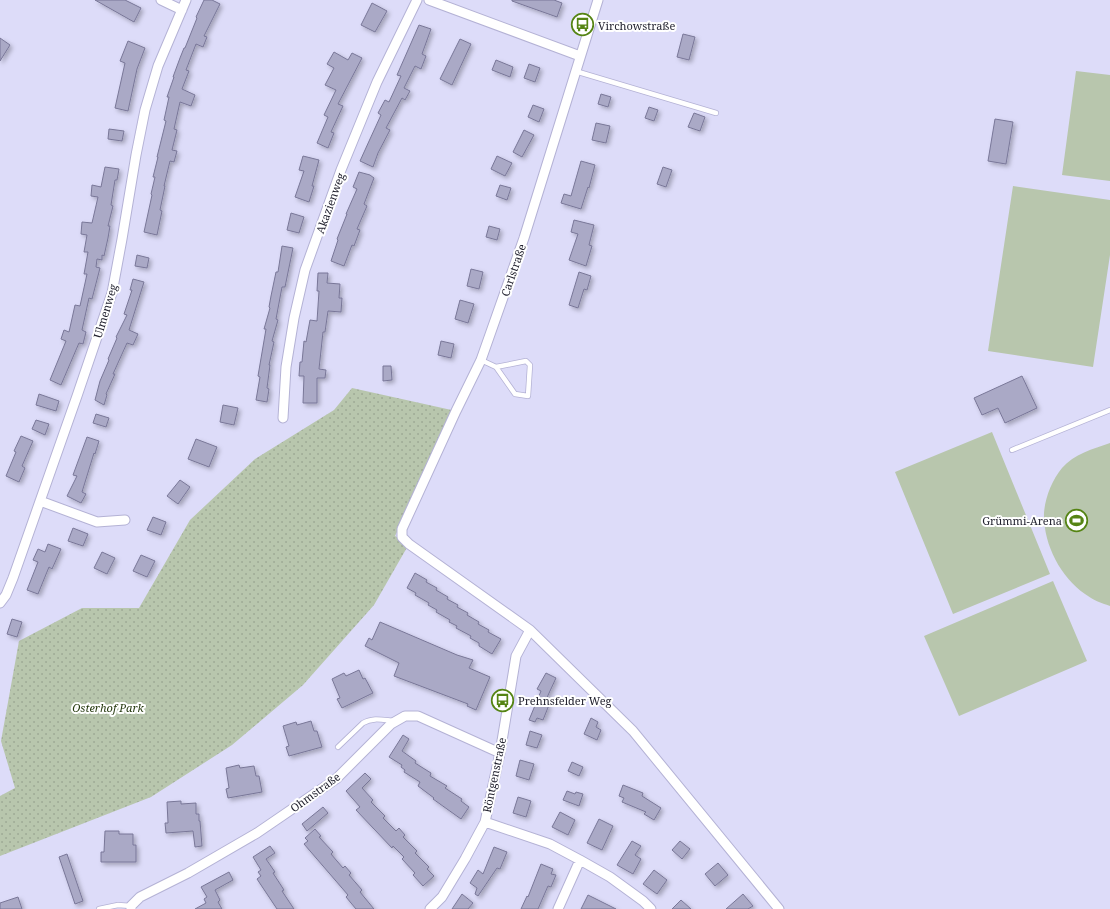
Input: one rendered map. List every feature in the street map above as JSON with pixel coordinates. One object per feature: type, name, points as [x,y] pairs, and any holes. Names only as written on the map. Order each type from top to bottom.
[{"type":"street","points":[[161,0],[182,10]]},
{"type":"street","name":"Ulmenweg","points":[[0,603],[6,595],[13,578],[112,293],[136,155],[146,110],[158,66],[186,0]]},
{"type":"street","name":"Akazienweg","points":[[283,418],[287,360],[294,318],[305,270],[342,170],[377,82],[417,0]]},
{"type":"street","points":[[429,0],[580,56]]},
{"type":"street","name":"Carlstraße","points":[[530,630],[409,544],[402,537],[402,530],[481,360],[524,238],[598,0]]},
{"type":"street","points":[[40,501],[97,522],[125,520]]},
{"type":"street","points":[[530,630],[633,731],[779,909]]},
{"type":"street","name":"Röntgenstraße","points":[[430,909],[442,897],[485,822],[500,752],[516,656],[530,630]]},
{"type":"street","name":"Ohmstraße","points":[[131,908],[140,897],[188,873],[257,833],[336,778],[391,724],[405,716],[418,716],[500,752]]},
{"type":"street","points":[[485,822],[550,844],[610,877],[643,901],[651,909]]},
{"type":"street","points":[[558,909],[580,860]]},
{"type":"lane","points":[[575,71],[716,113]]},
{"type":"lane","points":[[481,360],[496,367],[515,394],[528,396],[530,365],[526,361],[496,367]]},
{"type":"lane","points":[[1012,450],[1110,410]]},
{"type":"lane","points":[[338,748],[363,723],[368,720],[396,721]]},
{"type":"lane","points":[[99,909],[118,905],[131,908]]},
{"type":"green space","points":[[1076,71],[1110,75],[1110,181],[1062,175]]},
{"type":"green space","points":[[1013,186],[1110,200],[1110,255],[1093,367],[988,351]]},
{"type":"green space","name":"Osterhof Park","points":[[352,388],[456,411],[395,536],[409,544],[374,605],[303,685],[232,745],[151,797],[0,856],[0,796],[15,788],[1,741],[19,641],[82,608],[139,608],[190,520],[255,459],[334,410]]},
{"type":"green space","points":[[992,432],[1050,574],[953,614],[895,472]]},
{"type":"green space","name":"Grümmi-Arena","points":[[1110,443],[1110,606],[1085,594],[1076,587],[1061,569],[1046,536],[1044,513],[1050,489],[1062,468],[1072,459]]},
{"type":"green space","points":[[1053,581],[1087,661],[959,716],[924,636]]},
{"type":"building","points":[[95,0],[125,0],[141,8],[134,22]]},
{"type":"building","points":[[204,0],[212,0],[220,4],[204,36],[207,37],[203,47],[196,44],[186,70],[189,71],[182,89],[195,95],[191,106],[180,102],[174,129],[177,130],[172,150],[177,151],[174,162],[170,161],[164,186],[160,210],[162,211],[157,235],[144,232],[155,177],[153,177],[166,121],[164,120],[169,97],[167,97],[180,58]]},
{"type":"building","points":[[512,0],[554,0],[562,3],[557,17]]},
{"type":"building","points":[[372,3],[387,11],[375,32],[361,25]]},
{"type":"building","points":[[419,25],[431,29],[422,54],[426,56],[421,69],[415,66],[404,88],[410,91],[405,100],[402,98],[386,128],[390,130],[378,153],[373,167],[360,161],[381,115],[378,113],[385,100],[389,102],[401,76],[397,75]]},
{"type":"building","points":[[683,34],[695,37],[689,60],[677,57]]},
{"type":"building","points":[[0,38],[10,45],[0,61]]},
{"type":"building","points":[[460,39],[471,44],[452,85],[440,79]]},
{"type":"building","points":[[128,41],[145,48],[137,69],[128,111],[115,108],[125,63],[120,61]]},
{"type":"building","points":[[334,52],[348,60],[352,53],[362,58],[338,104],[343,106],[331,132],[334,133],[328,148],[317,143],[328,117],[324,115],[336,90],[325,85],[334,68],[327,64]]},
{"type":"building","points":[[496,60],[513,67],[510,77],[492,70]]},
{"type":"building","points":[[529,64],[540,68],[535,82],[524,78]]},
{"type":"building","points":[[601,94],[611,97],[608,107],[598,104]]},
{"type":"building","points":[[533,105],[544,109],[539,122],[528,117]]},
{"type":"building","points":[[649,107],[658,110],[654,121],[645,118]]},
{"type":"building","points":[[694,113],[705,117],[700,131],[688,127]]},
{"type":"building","points":[[995,119],[1013,122],[1006,164],[988,161]]},
{"type":"building","points":[[596,123],[610,126],[606,143],[592,140]]},
{"type":"building","points":[[109,129],[124,131],[122,141],[108,139]]},
{"type":"building","points":[[524,130],[534,135],[522,157],[513,152]]},
{"type":"building","points":[[303,156],[319,160],[309,202],[295,197],[304,171],[299,170]]},
{"type":"building","points":[[497,156],[512,163],[505,176],[491,169]]},
{"type":"building","points":[[581,161],[595,165],[589,188],[588,187],[581,209],[561,203],[564,194],[571,196]]},
{"type":"building","points":[[105,167],[119,169],[117,180],[115,180],[111,205],[113,206],[108,226],[110,226],[108,238],[104,256],[102,255],[102,260],[97,259],[96,267],[100,268],[92,299],[89,298],[82,330],[86,332],[83,344],[79,343],[61,385],[50,380],[66,341],[61,339],[64,330],[69,332],[75,305],[80,306],[87,274],[84,274],[88,252],[84,252],[87,235],[81,234],[82,222],[92,223],[98,197],[91,196],[92,185],[101,187]]},
{"type":"building","points":[[663,167],[672,170],[666,187],[657,184]]},
{"type":"building","points":[[359,172],[370,175],[374,178],[364,204],[367,206],[357,229],[360,230],[354,246],[352,245],[344,266],[331,261],[346,214],[357,189],[353,187]]},
{"type":"building","points":[[500,185],[511,188],[507,200],[496,196]]},
{"type":"building","points":[[291,213],[304,217],[299,233],[287,230]]},
{"type":"building","points":[[574,220],[594,225],[589,245],[592,246],[586,266],[569,260],[578,234],[571,232]]},
{"type":"building","points":[[489,226],[500,229],[497,240],[486,237]]},
{"type":"building","points":[[282,246],[293,248],[285,287],[282,287],[276,319],[278,320],[272,341],[274,342],[269,365],[267,388],[269,389],[267,402],[256,400],[260,377],[258,376],[266,329],[264,329],[270,308],[276,272],[278,272]]},
{"type":"building","points":[[137,255],[149,258],[147,268],[135,266]]},
{"type":"building","points":[[471,269],[483,272],[479,289],[467,286]]},
{"type":"building","points":[[579,272],[591,276],[587,290],[584,289],[578,308],[569,305]]},
{"type":"building","points":[[318,273],[328,273],[327,283],[340,284],[339,298],[342,298],[341,312],[328,311],[325,332],[323,332],[319,369],[326,370],[325,378],[317,378],[317,403],[303,403],[304,376],[299,376],[300,362],[302,362],[304,341],[306,342],[310,320],[317,321],[319,291],[317,291]]},
{"type":"building","points":[[133,279],[144,282],[129,330],[138,334],[133,345],[127,343],[113,374],[115,374],[106,394],[104,405],[95,400],[100,381],[117,338],[116,337],[127,315],[124,314],[132,290],[130,290]]},
{"type":"building","points":[[460,300],[474,304],[468,323],[455,319]]},
{"type":"building","points":[[441,341],[454,344],[451,358],[438,355]]},
{"type":"building","points":[[383,366],[391,366],[392,380],[383,381]]},
{"type":"building","points":[[1022,376],[1037,408],[1005,423],[998,408],[982,415],[974,398]]},
{"type":"building","points":[[39,394],[59,401],[56,411],[36,405]]},
{"type":"building","points":[[223,405],[238,408],[234,425],[220,422]]},
{"type":"building","points":[[96,414],[109,418],[106,427],[93,423]]},
{"type":"building","points":[[36,420],[49,424],[45,435],[32,429]]},
{"type":"building","points":[[21,436],[33,441],[22,466],[25,468],[19,482],[6,476],[16,452],[14,451]]},
{"type":"building","points":[[87,437],[99,441],[82,492],[86,494],[81,503],[67,496],[77,476],[73,475]]},
{"type":"building","points":[[196,439],[217,447],[209,467],[188,459]]},
{"type":"building","points":[[180,480],[190,487],[178,504],[167,496]]},
{"type":"building","points":[[153,517],[166,522],[161,535],[147,530]]},
{"type":"building","points":[[73,528],[88,534],[83,546],[68,541]]},
{"type":"building","points":[[48,544],[61,549],[52,569],[49,567],[38,594],[27,590],[38,562],[33,560],[38,549],[45,552]]},
{"type":"building","points":[[102,552],[115,558],[107,574],[94,568]]},
{"type":"building","points":[[141,555],[155,561],[147,577],[133,571]]},
{"type":"building","points":[[415,573],[427,580],[426,582],[437,588],[436,590],[448,597],[447,599],[458,605],[457,607],[468,613],[467,615],[479,622],[478,624],[489,630],[488,632],[501,639],[492,654],[479,646],[479,643],[470,638],[471,636],[456,628],[457,626],[449,622],[450,620],[436,612],[437,610],[428,605],[429,603],[415,595],[416,593],[407,588]]},
{"type":"building","points":[[12,619],[22,622],[17,637],[7,634]]},
{"type":"building","points":[[380,622],[457,655],[473,660],[469,668],[490,677],[476,710],[467,706],[468,704],[394,676],[399,663],[365,646],[369,638],[372,640]]},
{"type":"building","points":[[359,670],[363,679],[365,678],[373,693],[342,708],[337,699],[340,698],[332,679],[344,673],[346,676]]},
{"type":"building","points":[[546,673],[556,678],[544,704],[549,705],[543,720],[537,718],[535,722],[529,720],[541,691],[537,689]]},
{"type":"building","points":[[591,718],[598,722],[596,727],[601,730],[597,740],[584,734]]},
{"type":"building","points":[[311,721],[314,731],[317,731],[322,747],[289,756],[286,747],[289,746],[283,726],[296,722],[297,725]]},
{"type":"building","points":[[530,731],[542,735],[537,748],[526,745]]},
{"type":"building","points":[[403,735],[409,739],[402,751],[416,761],[415,763],[431,773],[430,776],[447,786],[445,788],[462,799],[461,801],[469,807],[461,819],[433,799],[434,798],[418,786],[420,782],[404,772],[405,770],[401,767],[402,765],[389,757]]},
{"type":"building","points":[[520,760],[534,764],[529,780],[516,776]]},
{"type":"building","points":[[572,762],[583,767],[579,776],[568,771]]},
{"type":"building","points":[[239,765],[240,768],[254,766],[256,776],[259,776],[262,792],[228,798],[226,789],[229,788],[226,768]]},
{"type":"building","points":[[365,773],[371,779],[362,788],[373,800],[371,802],[385,816],[383,818],[396,831],[399,828],[405,835],[403,837],[417,851],[415,853],[429,867],[427,869],[434,876],[423,886],[413,875],[415,873],[402,859],[404,857],[393,846],[392,848],[356,810],[360,807],[346,791]]},
{"type":"building","points":[[623,785],[643,793],[642,796],[661,808],[654,820],[644,814],[646,812],[622,802],[624,798],[619,796]]},
{"type":"building","points":[[567,791],[575,794],[576,792],[583,794],[579,806],[563,800]]},
{"type":"building","points":[[518,797],[531,801],[526,817],[513,813]]},
{"type":"building","points":[[181,801],[181,804],[196,803],[196,814],[199,814],[202,846],[195,847],[193,831],[166,833],[165,823],[168,823],[167,802]]},
{"type":"building","points":[[323,807],[328,813],[307,831],[302,824]]},
{"type":"building","points":[[560,812],[575,820],[568,835],[552,827]]},
{"type":"building","points":[[599,819],[613,826],[602,850],[587,843]]},
{"type":"building","points":[[315,829],[321,836],[319,837],[333,852],[331,854],[343,868],[345,866],[351,873],[349,875],[362,890],[360,892],[374,909],[356,909],[346,897],[348,895],[304,844],[308,841],[305,838]]},
{"type":"building","points":[[105,831],[119,831],[119,834],[133,834],[133,845],[136,845],[136,862],[101,862],[101,852],[104,852]]},
{"type":"building","points":[[632,841],[641,846],[635,855],[641,859],[633,874],[617,865]]},
{"type":"building","points":[[680,841],[690,849],[682,859],[672,850]]},
{"type":"building","points":[[270,846],[275,853],[266,859],[275,872],[273,873],[284,890],[282,891],[294,909],[277,909],[257,879],[261,876],[258,872],[261,870],[253,857]]},
{"type":"building","points":[[494,847],[507,852],[500,869],[497,868],[478,896],[475,894],[477,888],[470,883],[478,870],[483,874]]},
{"type":"building","points":[[67,854],[83,901],[75,904],[59,857]]},
{"type":"building","points":[[718,863],[728,875],[715,886],[705,874]]},
{"type":"building","points":[[541,864],[553,869],[551,874],[556,875],[551,887],[548,886],[538,909],[521,909],[527,896],[528,897]]},
{"type":"building","points":[[654,870],[667,880],[657,894],[643,884]]},
{"type":"building","points":[[229,872],[233,880],[215,890],[220,900],[218,902],[222,909],[195,909],[206,903],[204,899],[207,897],[201,887]]},
{"type":"building","points":[[462,894],[473,903],[468,909],[452,909]]},
{"type":"building","points":[[743,894],[753,906],[748,909],[726,909]]},
{"type":"building","points":[[588,895],[616,909],[581,909]]},
{"type":"building","points":[[18,897],[22,909],[0,909],[0,903]]},
{"type":"building","points":[[681,900],[691,909],[672,909]]},
{"type":"place","name":"Virchowstraße","points":[[582,25]]},
{"type":"place","name":"Grümmi-Arena","points":[[1077,520]]},
{"type":"place","name":"Prehnsfelder Weg","points":[[502,700]]}]
